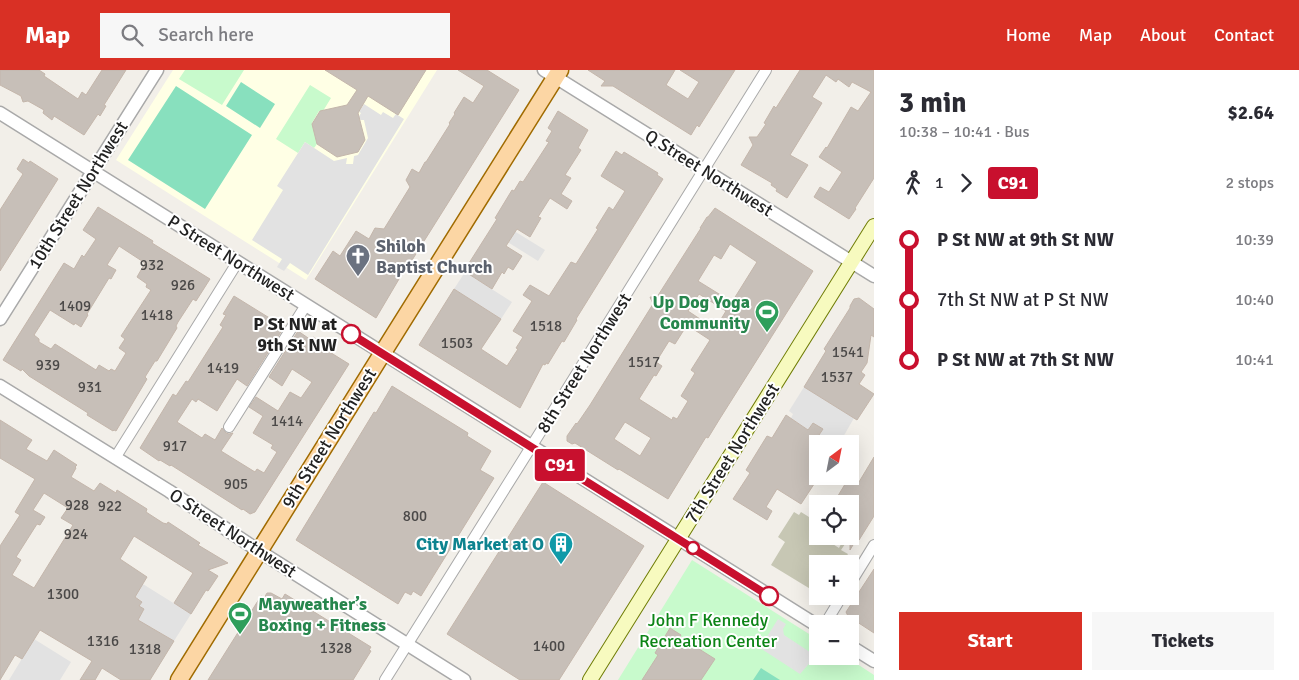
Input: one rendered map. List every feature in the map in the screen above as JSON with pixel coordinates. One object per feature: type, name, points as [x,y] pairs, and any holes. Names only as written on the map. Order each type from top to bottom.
[{"type":"main road","name":"9th Street Northwest","points":[[179,680],[382,354],[553,72]]},
{"type":"main road","name":"7th Street Northwest","points":[[590,680],[874,226]]},
{"type":"street","name":"10th Street Northwest","points":[[0,319],[157,70]]},
{"type":"street","name":"8th Street Northwest","points":[[385,680],[766,70]]},
{"type":"street","name":"Q Street Northwest","points":[[553,72],[874,276]]},
{"type":"street","name":"P Street Northwest","points":[[0,113],[809,620]]},
{"type":"street","points":[[115,458],[237,263]]},
{"type":"street","points":[[229,427],[306,306]]},
{"type":"street","name":"O Street Northwest","points":[[0,386],[169,491],[464,680]]},
{"type":"street","points":[[859,569],[874,545]]},
{"type":"street","points":[[859,652],[874,662]]},
{"type":"shaded area","points":[[173,70],[437,70],[306,280],[116,160]]},
{"type":"shaded area","points":[[364,104],[381,115],[383,112],[393,118],[396,114],[404,119],[308,275],[290,263],[284,271],[277,267],[282,259],[252,240],[283,190],[277,186],[305,142],[334,161],[347,158],[346,164],[353,164],[354,156],[358,155],[368,138],[364,120],[358,118]]},
{"type":"shaded area","points":[[496,220],[545,250],[538,261],[490,231]]},
{"type":"shaded area","points":[[465,272],[512,302],[501,319],[454,289]]},
{"type":"shaded area","points":[[804,387],[854,418],[844,435],[819,435],[823,429],[808,430],[791,418],[793,414],[789,411]]},
{"type":"shaded area","points":[[794,512],[799,515],[801,512],[809,517],[809,545],[834,545],[839,548],[840,545],[844,545],[841,550],[848,554],[809,555],[809,588],[771,565],[785,542],[778,537]]},
{"type":"shaded area","points":[[130,576],[191,614],[174,641],[151,627],[149,630],[125,610],[140,616],[144,610],[139,606],[142,601],[122,588]]},
{"type":"shaded area","points":[[778,619],[786,624],[783,629],[784,635],[809,651],[809,664],[800,674],[760,648]]},
{"type":"shaded area","points":[[34,639],[71,662],[60,680],[9,680]]},
{"type":"green space","points":[[185,70],[244,70],[222,105],[179,79]]},
{"type":"green space","points":[[241,82],[275,104],[260,128],[226,106]]},
{"type":"green space","points":[[310,85],[331,98],[323,111],[319,111],[312,123],[317,144],[314,148],[305,142],[298,153],[276,139]]},
{"type":"green space","points":[[176,86],[252,135],[205,209],[128,160]]},
{"type":"green space","name":"John F Kennedy Recreation Center","points":[[692,560],[809,634],[809,665],[859,665],[874,675],[874,680],[618,680]]},
{"type":"green space","points":[[761,668],[780,680],[753,680]]},
{"type":"building","points":[[0,70],[39,70],[45,74],[44,76],[78,99],[82,92],[86,95],[102,70],[126,70],[104,105],[106,106],[100,116],[98,114],[84,135],[54,116],[52,120],[43,113],[44,110],[28,101],[23,102],[21,96],[0,85]]},
{"type":"building","points":[[325,70],[426,70],[398,115],[368,96],[358,113],[365,140],[358,152],[337,157],[317,144],[312,124],[320,111],[347,105],[357,90]]},
{"type":"building","points":[[458,70],[487,70],[519,90],[376,318],[315,279],[333,251],[340,256],[356,231],[369,239],[375,228],[384,229],[410,187],[406,180],[412,169],[419,173],[450,124],[454,113],[464,97],[473,103],[484,86]]},
{"type":"building","points":[[588,70],[675,70],[666,85],[688,99],[699,82],[680,70],[735,70],[699,127],[697,125],[691,135],[613,86],[601,86],[605,81]]},
{"type":"building","points":[[800,70],[874,70],[874,178],[849,219],[814,197],[820,187],[829,192],[842,172],[819,157],[827,148],[851,107],[858,111],[871,92],[852,82],[849,87],[838,79],[836,82],[826,75],[812,97],[822,103],[790,155],[808,165],[787,198],[776,191],[777,189],[771,185],[772,183],[741,165],[753,145],[749,137],[757,137],[766,124],[764,123],[774,106],[776,108]]},
{"type":"building","points":[[558,111],[588,130],[578,148],[581,150],[565,175],[571,178],[561,194],[572,201],[567,209],[550,198],[538,217],[541,218],[530,237],[517,229],[506,246],[522,256],[513,270],[508,267],[504,274],[502,272],[492,289],[464,271],[497,219],[495,218],[512,190],[514,191],[520,181],[523,182],[549,142],[546,141],[552,131],[548,128]]},
{"type":"building","points":[[616,151],[622,155],[624,152],[658,173],[657,175],[663,179],[576,319],[564,342],[562,341],[548,364],[543,364],[520,408],[419,345],[454,289],[501,319],[481,349],[507,366],[523,337],[513,331],[532,301],[523,295],[530,285],[549,296],[571,262],[576,264],[598,229],[596,228],[609,207],[613,210],[625,191],[601,176]]},
{"type":"building","points":[[23,159],[29,163],[30,161],[58,179],[0,271],[0,210],[23,174],[17,169]]},
{"type":"building","points":[[98,207],[210,279],[196,301],[193,299],[178,322],[177,328],[145,377],[147,379],[116,431],[87,415],[88,413],[29,376],[22,369],[21,371],[3,360],[64,263],[74,269],[82,255],[84,257],[96,239],[83,230]],"holes":[[[119,246],[145,263],[137,277],[147,284],[146,287],[151,290],[121,336],[125,339],[119,348],[126,353],[115,371],[111,369],[109,371],[99,365],[96,370],[55,344],[51,349],[39,342],[39,339],[34,335],[50,310],[74,325],[75,323],[81,327],[109,278],[111,279],[116,270],[107,265]]]},
{"type":"building","points":[[715,208],[813,271],[668,499],[575,443],[572,444],[567,441],[567,436],[590,405],[653,304],[650,297],[657,297]],"holes":[[[730,244],[757,262],[732,302],[698,281],[714,255],[721,259]],[[699,294],[726,311],[715,329],[688,311]],[[687,325],[710,340],[691,370],[695,373],[681,396],[688,401],[677,419],[673,417],[672,420],[639,399],[662,366],[656,362],[669,341],[675,344]],[[625,422],[651,438],[640,456],[614,439]]]},
{"type":"building","points":[[234,296],[284,327],[247,386],[237,379],[217,411],[198,399],[196,402],[192,399],[177,422],[202,438],[205,434],[215,440],[222,428],[226,433],[233,433],[221,451],[255,472],[257,469],[264,473],[277,452],[271,448],[273,445],[253,433],[263,416],[249,407],[256,397],[278,411],[290,392],[301,398],[312,382],[292,369],[282,386],[269,377],[298,331],[311,340],[313,337],[330,348],[328,351],[349,364],[255,512],[250,514],[140,448],[173,394],[176,396],[186,381],[188,382],[223,327],[220,325],[226,315],[223,314]]},
{"type":"building","points":[[859,298],[874,309],[874,337],[871,335],[867,363],[861,372],[865,375],[859,384],[874,394],[857,420],[804,387],[854,299]]},
{"type":"building","name":"City Market at O","points":[[392,386],[468,433],[467,436],[491,451],[480,470],[494,478],[421,596],[413,591],[411,595],[405,592],[398,604],[296,540],[374,412],[376,413]]},
{"type":"building","points":[[786,415],[808,430],[813,423],[823,429],[819,435],[809,435],[809,485],[813,485],[801,504],[777,489],[766,507],[772,511],[767,520],[733,499],[750,473],[746,470],[767,436],[772,438]]},
{"type":"building","points":[[0,420],[32,440],[26,449],[47,461],[54,450],[77,465],[71,477],[94,491],[100,483],[116,493],[117,490],[147,509],[146,512],[163,523],[167,524],[168,522],[200,543],[198,545],[228,563],[208,570],[218,576],[208,591],[206,590],[191,614],[174,603],[193,573],[134,536],[120,559],[147,577],[135,597],[142,602],[139,606],[144,609],[138,620],[174,641],[150,680],[121,680],[102,668],[95,680],[80,680],[92,661],[40,630],[22,659],[15,655],[0,680],[0,546],[20,515],[15,512],[35,479],[0,458]],"holes":[[[44,493],[68,508],[61,518],[73,525],[34,588],[12,575],[21,560],[16,557],[37,524],[40,525],[45,517],[33,510]]]},
{"type":"building","points":[[874,457],[874,516],[859,540],[859,495],[838,495],[845,485],[859,485]]},
{"type":"building","name":"City Market at O","points":[[543,482],[644,546],[559,680],[520,680],[447,634]]},
{"type":"building","points":[[874,569],[874,633],[859,623],[859,615],[848,615],[846,612],[851,605],[859,605],[859,592]]},
{"type":"building","points":[[267,593],[282,599],[285,594],[371,647],[369,650],[371,651],[353,680],[208,680],[261,596],[264,598]]},
{"type":"building","points":[[670,628],[681,635],[680,637],[715,659],[701,680],[642,680],[658,655],[655,653]]},
{"type":"bus line","name":"C91","points":[[351,334],[769,596]]},
{"type":"place","name":"Shiloh Baptist Church","points":[[358,277]]},
{"type":"place","name":"Up Dog Yoga Community","points":[[767,333]]},
{"type":"place","name":"P St NW at 9th St NW","points":[[351,334]]},
{"type":"place","name":"City Market at O","points":[[561,565]]},
{"type":"place","name":"Mayweather’s Boxing + Fitness","points":[[240,635]]}]
